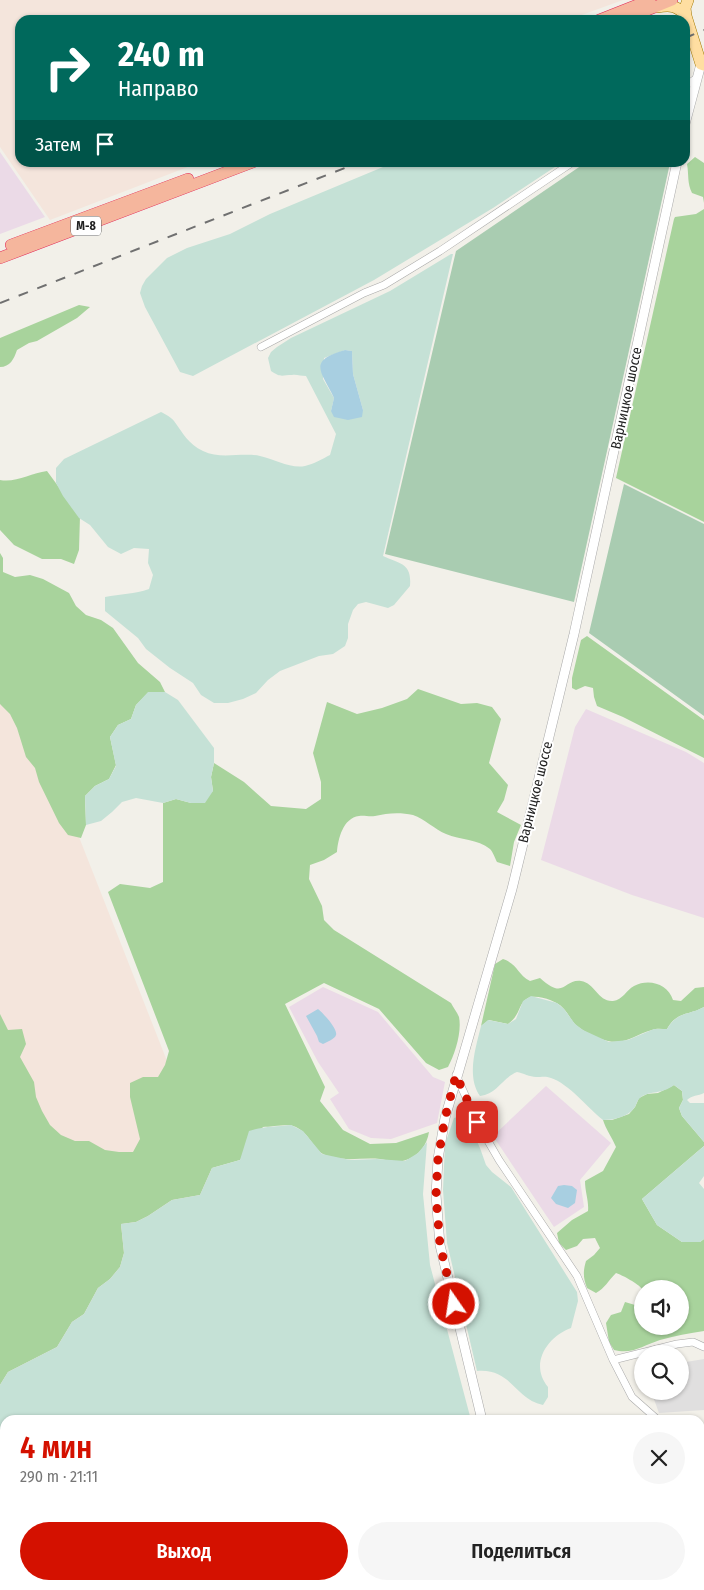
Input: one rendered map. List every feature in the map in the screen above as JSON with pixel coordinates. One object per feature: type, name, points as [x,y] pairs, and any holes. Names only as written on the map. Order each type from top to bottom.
[{"type":"highway","points":[[616,15],[672,0]]},
{"type":"highway","points":[[632,15],[652,4]]},
{"type":"highway","name":"М-8","points":[[0,250],[219,167]]},
{"type":"highway","name":"М-8","points":[[0,258],[240,167]]},
{"type":"main road","points":[[686,15],[685,8],[688,0]]},
{"type":"main road","points":[[652,4],[676,7],[685,15]]},
{"type":"main road","points":[[690,28],[703,65]]},
{"type":"street","points":[[690,105],[697,78],[703,65]]},
{"type":"street","points":[[690,83],[697,78]]},
{"type":"street","points":[[261,347],[364,293],[384,285],[440,251],[566,167]]},
{"type":"street","name":"Варницкое шоссе","points":[[481,1415],[440,1245],[436,1195],[438,1159],[443,1126],[456,1075],[512,889],[573,640],[675,167]]},
{"type":"street","points":[[456,1075],[477,1122],[495,1152],[577,1276],[613,1360],[632,1397],[652,1415]]},
{"type":"street","points":[[613,1360],[677,1344],[693,1342],[704,1347]]},
{"type":"shaded area","points":[[0,0],[623,0],[582,15],[15,15],[15,167],[188,167],[50,220],[0,147]]},
{"type":"shaded area","points":[[0,152],[45,217],[0,234]]},
{"type":"shaded area","points":[[0,636],[259,1295],[0,1396]]},
{"type":"shaded area","points":[[586,709],[686,752],[704,763],[704,918],[632,895],[541,860],[575,727]]},
{"type":"shaded area","points":[[323,987],[378,1012],[433,1077],[445,1082],[437,1123],[391,1139],[371,1138],[349,1129],[330,1099],[339,1093],[318,1062],[289,1007]]},
{"type":"shaded area","points":[[546,1086],[611,1143],[580,1180],[584,1207],[554,1227],[493,1136]]},
{"type":"shaded area","points":[[704,1359],[704,1410],[659,1413],[654,1400],[689,1400],[689,1362]]},
{"type":"green space","points":[[695,157],[704,163],[704,203],[703,197],[692,193],[689,186],[687,167],[690,167],[690,161]]},
{"type":"green space","points":[[383,167],[555,167],[493,208],[374,280],[193,376],[180,372],[145,307],[140,293],[142,286],[146,279],[167,258],[187,248],[230,234],[270,214]]},
{"type":"green space","points":[[579,167],[669,167],[574,602],[385,554],[456,251]]},
{"type":"green space","points":[[704,209],[704,522],[616,478],[674,219],[675,217],[696,214]]},
{"type":"green space","points":[[453,254],[383,556],[404,565],[409,573],[410,586],[394,605],[388,608],[366,602],[358,604],[353,610],[348,624],[348,638],[345,646],[333,654],[319,656],[280,671],[256,693],[243,699],[228,703],[214,703],[201,695],[193,683],[146,649],[138,638],[105,611],[105,597],[149,589],[153,575],[148,563],[149,549],[134,548],[121,554],[108,547],[90,525],[79,518],[63,496],[56,483],[56,468],[64,459],[161,412],[173,420],[193,445],[210,454],[260,456],[300,467],[312,464],[330,455],[336,434],[306,376],[277,375],[271,371],[268,358],[271,352],[291,338],[390,291]],"holes":[[[345,350],[352,351],[353,374],[363,410],[331,411],[334,398],[323,379],[324,358]]]},
{"type":"green space","points":[[79,305],[90,307],[77,318],[17,350],[11,362],[6,366],[0,367],[0,338]]},
{"type":"green space","points":[[47,471],[80,516],[79,550],[74,564],[61,559],[42,559],[14,545],[0,530],[0,480],[18,479]]},
{"type":"green space","points":[[624,484],[704,524],[704,716],[589,633]]},
{"type":"green space","points":[[0,553],[3,558],[3,572],[15,577],[30,575],[43,579],[69,593],[76,606],[86,615],[101,620],[113,628],[138,663],[160,682],[165,692],[148,693],[136,705],[131,719],[118,725],[110,737],[116,765],[109,779],[95,786],[85,796],[86,825],[81,838],[68,835],[59,823],[39,782],[35,768],[26,757],[17,728],[10,714],[0,704]]},
{"type":"green space","points":[[587,636],[704,720],[704,758],[597,706],[593,688],[585,686],[576,690],[572,688],[572,678],[581,640]]},
{"type":"green space","points":[[418,689],[461,704],[477,703],[492,707],[501,719],[489,763],[508,785],[504,800],[497,812],[521,825],[514,842],[510,866],[497,862],[490,849],[480,843],[446,834],[413,815],[394,813],[359,816],[349,821],[340,835],[337,852],[324,860],[310,865],[309,879],[322,906],[324,920],[334,930],[451,1003],[459,1017],[460,1029],[451,1062],[448,1067],[439,1070],[426,1063],[379,1009],[324,983],[285,1004],[325,1087],[320,1101],[343,1130],[370,1144],[396,1143],[429,1132],[424,1146],[415,1156],[403,1161],[337,1158],[323,1154],[307,1135],[291,1125],[263,1127],[240,1160],[212,1168],[200,1195],[172,1200],[136,1222],[121,1224],[124,1253],[120,1267],[110,1279],[98,1288],[84,1314],[72,1322],[57,1347],[8,1372],[0,1385],[0,1014],[8,1030],[22,1029],[26,1044],[20,1057],[34,1082],[36,1097],[50,1125],[61,1135],[75,1141],[89,1141],[105,1150],[133,1152],[140,1139],[130,1097],[130,1083],[143,1077],[158,1077],[165,1065],[169,1051],[108,892],[120,884],[150,888],[163,882],[163,803],[176,799],[191,803],[213,791],[211,777],[214,763],[244,782],[271,806],[306,809],[321,799],[321,782],[313,753],[327,702],[357,714],[407,699]]},
{"type":"green space","points":[[148,692],[165,692],[178,700],[214,748],[214,763],[211,777],[213,791],[205,803],[191,803],[176,799],[163,803],[136,798],[122,802],[101,821],[86,825],[85,796],[95,786],[109,779],[116,766],[110,737],[118,725],[131,719],[136,705]]},
{"type":"green space","points":[[503,959],[512,964],[530,981],[540,978],[548,985],[559,989],[575,981],[586,982],[608,1001],[616,1000],[634,986],[646,983],[662,986],[671,994],[673,1000],[681,1001],[695,988],[704,987],[704,1007],[675,1019],[667,1029],[654,1029],[620,1042],[604,1040],[588,1033],[575,1024],[560,1005],[547,999],[536,997],[525,1000],[515,1017],[508,1024],[489,1020],[481,1026],[495,964]]},
{"type":"green space","points":[[531,996],[557,1003],[575,1024],[583,1030],[609,1042],[628,1040],[654,1029],[667,1029],[675,1019],[704,1007],[704,1093],[687,1100],[690,1103],[704,1103],[704,1142],[682,1116],[679,1108],[683,1100],[682,1091],[674,1085],[665,1090],[641,1097],[629,1113],[616,1119],[607,1120],[603,1120],[564,1085],[547,1077],[534,1077],[517,1072],[491,1092],[480,1096],[474,1080],[473,1061],[481,1026],[488,1020],[508,1024],[516,1019],[523,1001]]},
{"type":"green space","points":[[674,1085],[682,1091],[683,1100],[679,1108],[682,1116],[704,1142],[704,1146],[642,1199],[657,1225],[682,1242],[700,1242],[704,1239],[704,1331],[689,1334],[689,1280],[634,1280],[634,1282],[616,1273],[596,1293],[587,1288],[584,1274],[586,1261],[600,1248],[595,1238],[583,1239],[577,1246],[566,1250],[559,1243],[557,1233],[572,1220],[588,1211],[585,1181],[603,1171],[616,1147],[603,1120],[612,1120],[629,1114],[639,1098],[647,1094],[658,1093]]},
{"type":"green space","points":[[460,1116],[468,1122],[486,1165],[511,1187],[577,1292],[578,1301],[571,1328],[555,1338],[543,1352],[540,1369],[548,1387],[548,1397],[543,1405],[525,1397],[498,1374],[489,1371],[477,1371],[447,1243],[443,1190],[445,1144],[454,1118]]},
{"type":"green space","points":[[291,1125],[303,1131],[322,1154],[350,1160],[405,1161],[418,1153],[427,1142],[423,1194],[430,1265],[470,1415],[0,1415],[0,1385],[8,1372],[57,1347],[72,1322],[84,1314],[98,1288],[110,1279],[120,1267],[124,1253],[121,1224],[136,1222],[172,1200],[200,1195],[212,1168],[240,1160],[249,1131],[264,1127]]},
{"type":"green space","points":[[704,1146],[704,1176],[699,1183],[704,1189],[704,1239],[700,1242],[682,1242],[657,1225],[642,1199]]},
{"type":"green space","points":[[625,1302],[634,1305],[634,1335],[682,1335],[647,1345],[634,1345],[634,1350],[614,1350],[609,1342],[606,1323],[611,1315],[621,1312]]},
{"type":"water","points":[[345,350],[352,351],[353,374],[363,410],[362,417],[348,420],[334,417],[331,411],[334,398],[320,368],[325,358]]},
{"type":"water","points":[[318,1009],[330,1021],[336,1032],[334,1038],[323,1044],[319,1042],[306,1016]]},
{"type":"water","points":[[558,1186],[572,1186],[577,1190],[575,1203],[568,1208],[556,1204],[551,1198]]},
{"type":"railway","points":[[690,36],[704,30]]},
{"type":"railway","points":[[0,303],[347,167]]},
{"type":"route","points":[[454,1304],[440,1245],[436,1195],[438,1159],[445,1118],[456,1075],[477,1122]]}]
